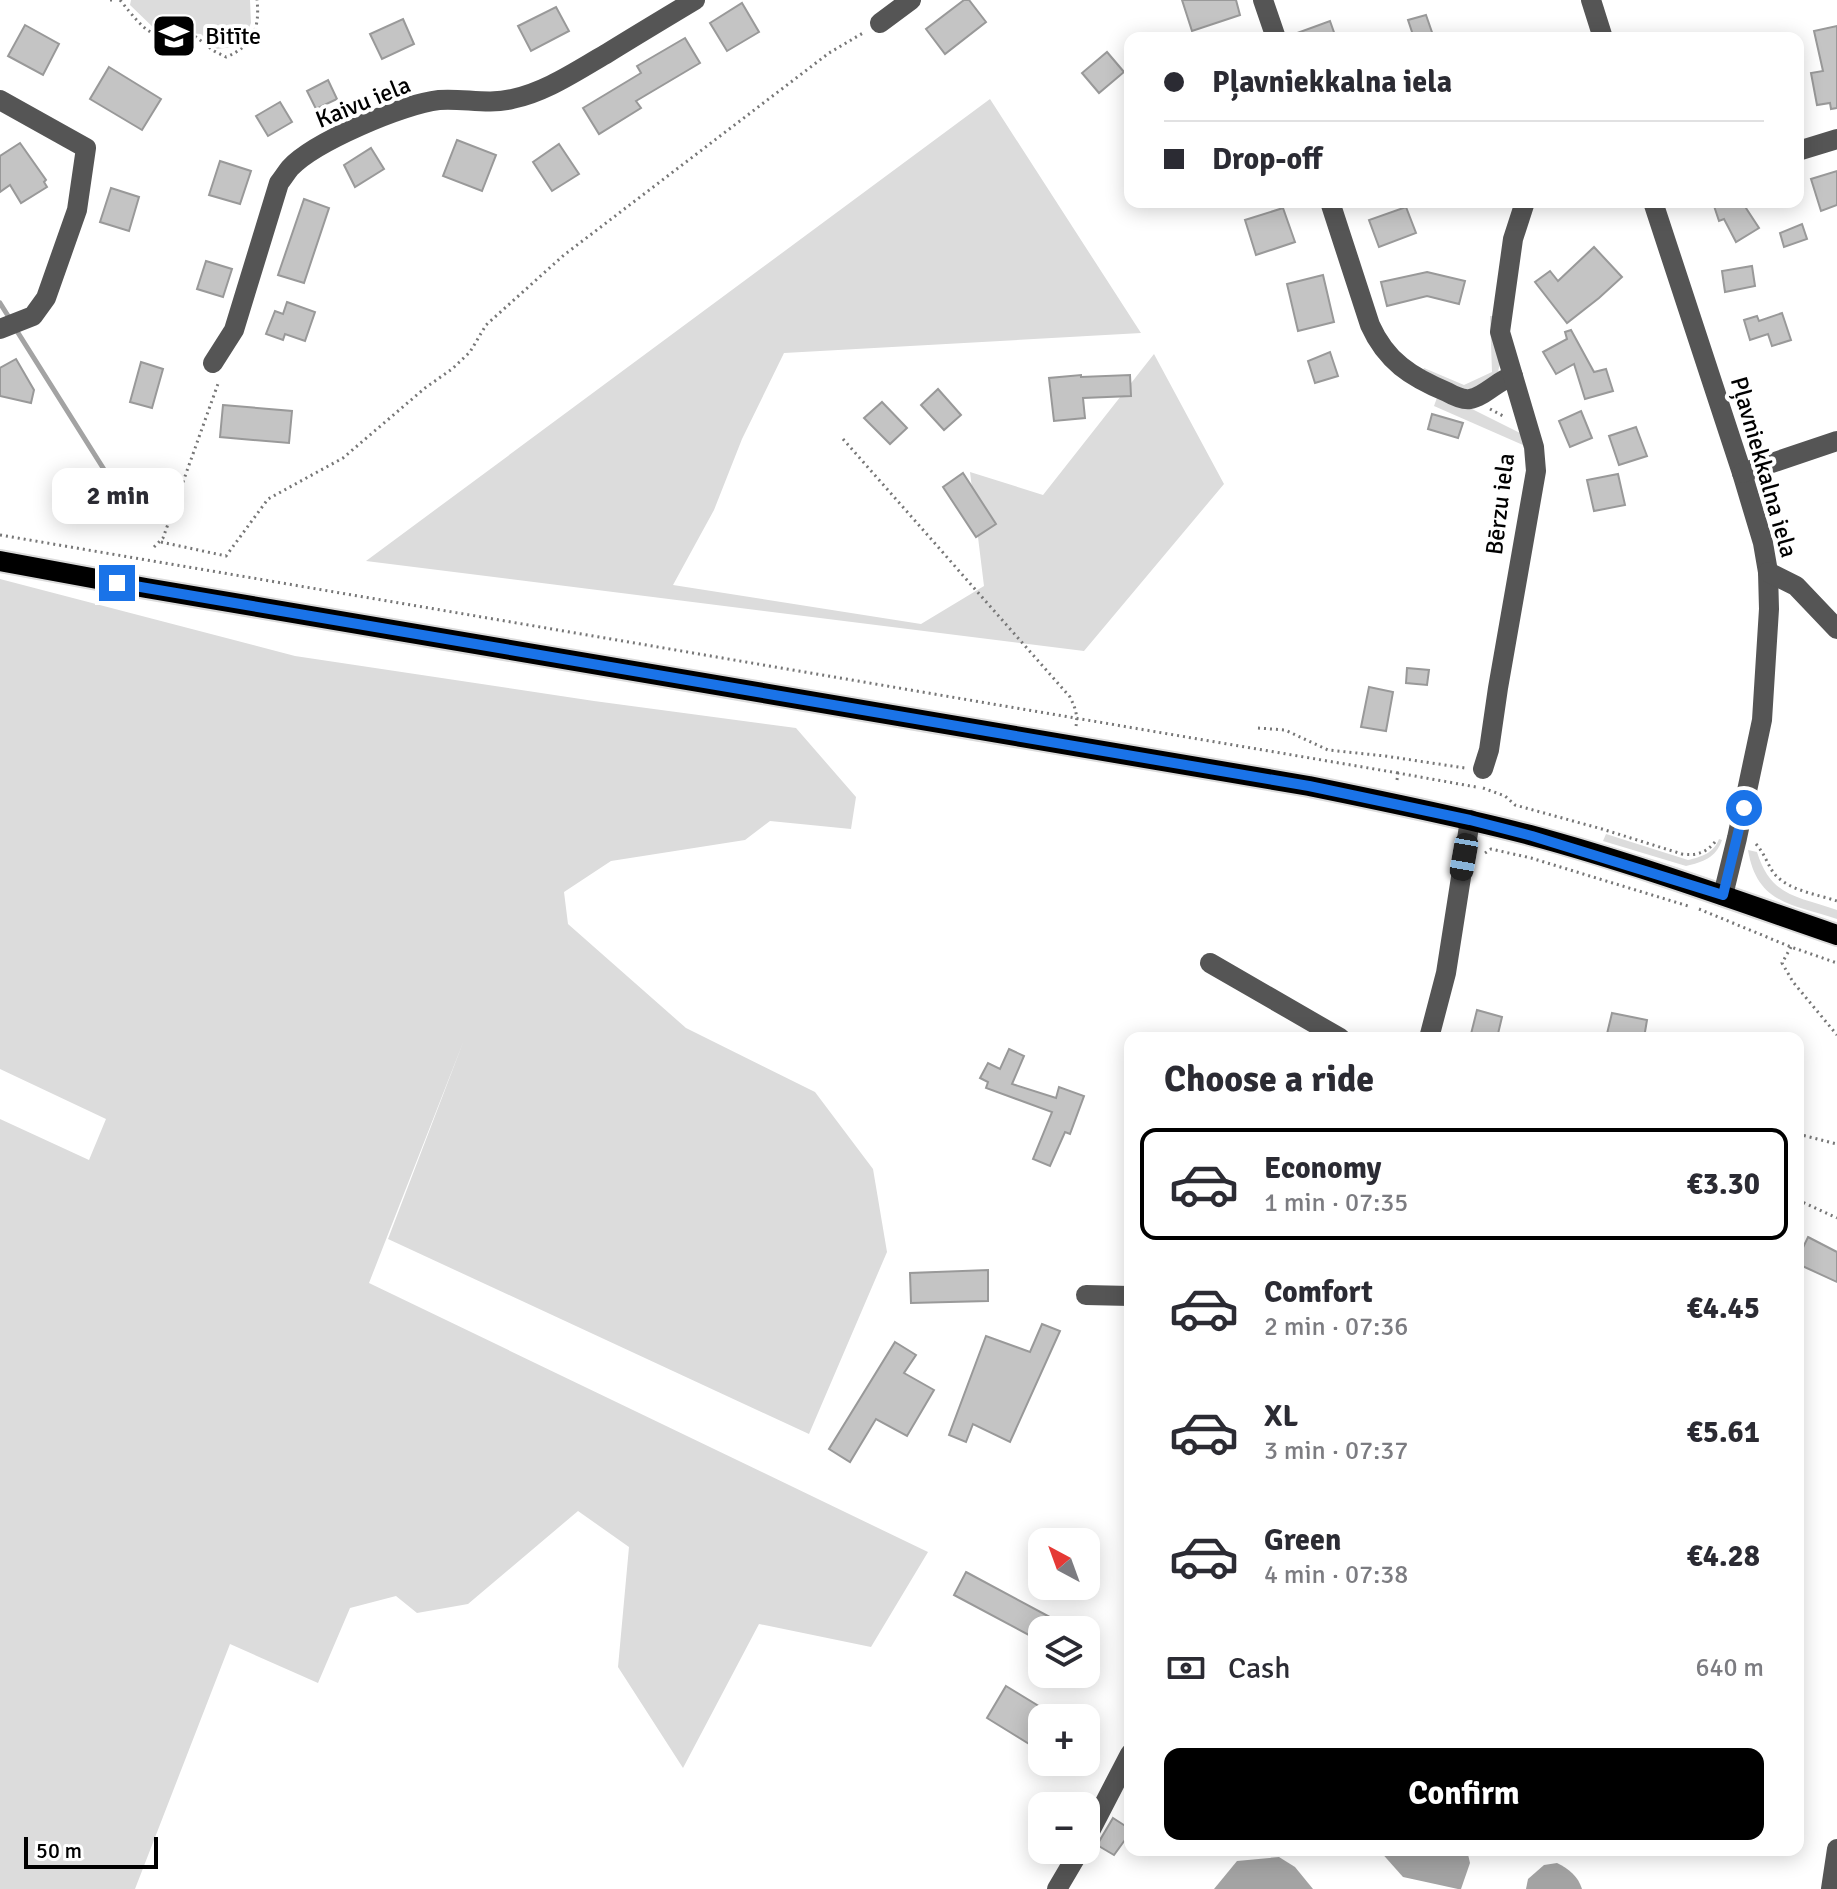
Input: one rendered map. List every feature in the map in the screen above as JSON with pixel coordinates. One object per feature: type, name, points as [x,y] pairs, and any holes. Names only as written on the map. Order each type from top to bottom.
[{"type":"main road","points":[[0,561],[1309,786],[1470,820],[1595,854],[1837,935]]},
{"type":"street","name":"Kaivu iela","points":[[213,363],[234,330],[279,183],[290,167],[345,133],[415,105],[440,100],[480,103],[513,99],[559,82],[695,0]]},
{"type":"street","points":[[880,23],[911,0]]},
{"type":"street","points":[[1263,0],[1274,32]]},
{"type":"street","points":[[1591,0],[1601,32]]},
{"type":"street","points":[[0,100],[86,148],[77,210],[46,298],[33,316],[0,329]]},
{"type":"street","points":[[1804,149],[1837,139]]},
{"type":"street","points":[[1332,208],[1370,325],[1378,343],[1398,364],[1422,382],[1461,399],[1474,399],[1503,379],[1513,376]]},
{"type":"street","name":"Bērzu iela","points":[[1483,769],[1489,750],[1536,471],[1534,447],[1500,332],[1513,239],[1523,208]]},
{"type":"street","name":"Pļavniekkalna iela","points":[[1655,208],[1742,473],[1763,543],[1768,572],[1769,609],[1762,720],[1723,895]]},
{"type":"street","points":[[1742,473],[1837,441]]},
{"type":"street","points":[[1768,572],[1796,586],[1837,629]]},
{"type":"street","points":[[1431,1032],[1446,973],[1470,820]]},
{"type":"street","points":[[1210,963],[1330,1032]]},
{"type":"street","points":[[1086,1295],[1124,1296]]},
{"type":"street","points":[[1100,1812],[1124,1766]]},
{"type":"street","points":[[1831,1889],[1837,1849]]},
{"type":"street","points":[[1057,1889],[1072,1864]]},
{"type":"path","points":[[115,0],[155,36],[169,39],[196,37],[226,57],[249,44],[257,25],[257,0]]},
{"type":"path","points":[[161,542],[226,556],[268,499],[343,458],[452,369],[470,352],[486,325],[564,255],[829,53],[880,23]]},
{"type":"path","points":[[169,39],[173,32]]},
{"type":"path","points":[[245,38],[249,44]]},
{"type":"path","points":[[154,547],[161,542],[219,382],[213,363]]},
{"type":"path","points":[[1474,399],[1530,432]]},
{"type":"path","points":[[843,439],[1070,697],[1077,718],[1073,746]]},
{"type":"path","points":[[0,535],[1494,791],[1515,805],[1682,854],[1694,856],[1702,853],[1713,845],[1719,834],[1756,844],[1774,874],[1785,884],[1837,901]]},
{"type":"path","points":[[1258,728],[1285,730],[1328,750],[1483,769]]},
{"type":"path","points":[[1397,780],[1398,773]]},
{"type":"path","points":[[1464,857],[1474,860],[1491,849],[1531,858],[1693,907],[1837,963]]},
{"type":"path","points":[[1791,947],[1782,963],[1793,982],[1837,1035]]},
{"type":"path","points":[[1804,1136],[1837,1144]]},
{"type":"path","points":[[1804,1203],[1837,1218]]},
{"type":"shaded area","points":[[131,0],[250,0],[251,23],[241,46],[217,49],[201,34],[157,31],[130,5]]},
{"type":"shaded area","points":[[990,99],[1141,333],[784,353],[742,439],[714,510],[673,585],[921,624],[984,586],[970,472],[1043,495],[1154,354],[1224,484],[1084,651],[366,561]]},
{"type":"shaded area","points":[[1490,316],[1494,316],[1500,363],[1498,372],[1476,389],[1460,389],[1422,373],[1424,368],[1464,385],[1492,372]]},
{"type":"shaded area","points":[[1438,395],[1522,434],[1523,445],[1434,406]]},
{"type":"shaded area","points":[[0,579],[295,656],[796,728],[856,797],[851,829],[770,821],[745,840],[611,861],[564,892],[568,924],[686,1028],[815,1092],[873,1169],[887,1252],[809,1434],[388,1239],[464,1040],[369,1283],[928,1552],[871,1647],[759,1624],[683,1768],[618,1667],[629,1547],[578,1511],[468,1604],[417,1613],[396,1596],[350,1608],[318,1683],[230,1644],[135,1889],[0,1889],[0,1119],[89,1160],[106,1119],[0,1069]]},
{"type":"shaded area","points":[[1606,834],[1688,860],[1706,854],[1719,839],[1722,840],[1708,858],[1686,866],[1603,841]]},
{"type":"shaded area","points":[[1748,850],[1757,852],[1770,878],[1787,893],[1837,910],[1837,919],[1791,905],[1768,892],[1759,881]]},
{"type":"shaded area","points":[[1384,1856],[1468,1856],[1470,1863],[1461,1889],[1403,1877]]},
{"type":"shaded area","points":[[1279,1857],[1295,1867],[1313,1889],[1214,1889],[1237,1861]]},
{"type":"shaded area","points":[[1557,1863],[1572,1873],[1582,1889],[1526,1889],[1528,1879],[1544,1865]]},
{"type":"building","points":[[964,0],[969,0],[986,22],[945,54],[926,29]]},
{"type":"building","points":[[1182,0],[1236,0],[1240,15],[1192,31]]},
{"type":"building","points":[[742,3],[759,32],[727,51],[710,23]]},
{"type":"building","points":[[556,7],[569,31],[531,51],[518,26]]},
{"type":"building","points":[[1426,15],[1432,32],[1412,32],[1408,20]]},
{"type":"building","points":[[403,19],[414,44],[382,59],[370,34]]},
{"type":"building","points":[[1330,21],[1334,32],[1300,32]]},
{"type":"building","points":[[25,25],[59,44],[43,75],[8,56]]},
{"type":"building","points":[[1837,26],[1837,108],[1831,109],[1830,103],[1817,105],[1811,73],[1823,71],[1814,31]]},
{"type":"building","points":[[685,38],[700,63],[636,101],[641,108],[599,134],[583,108],[641,73],[637,66]]},
{"type":"building","points":[[1107,52],[1124,72],[1099,93],[1082,73]]},
{"type":"building","points":[[109,67],[161,99],[142,130],[90,99]]},
{"type":"building","points":[[328,80],[337,99],[316,109],[307,91]]},
{"type":"building","points":[[280,102],[292,122],[268,136],[256,116]]},
{"type":"building","points":[[457,140],[496,155],[482,191],[443,176]]},
{"type":"building","points":[[20,143],[46,180],[47,187],[21,203],[10,185],[0,192],[0,156]]},
{"type":"building","points":[[559,144],[579,174],[552,191],[533,162]]},
{"type":"building","points":[[371,148],[384,169],[355,187],[344,165]]},
{"type":"building","points":[[220,161],[251,171],[240,204],[209,195]]},
{"type":"building","points":[[1837,171],[1837,205],[1821,211],[1811,179]]},
{"type":"building","points":[[111,188],[139,197],[129,231],[100,222]]},
{"type":"building","points":[[304,199],[329,208],[304,283],[278,275]]},
{"type":"building","points":[[1283,208],[1295,242],[1256,255],[1245,220]]},
{"type":"building","points":[[1406,208],[1416,233],[1379,247],[1369,220]]},
{"type":"building","points":[[1715,208],[1746,208],[1759,228],[1736,242],[1724,219],[1719,221]]},
{"type":"building","points":[[1802,224],[1807,239],[1784,247],[1780,233]]},
{"type":"building","points":[[1594,247],[1622,277],[1567,323],[1535,282],[1550,271],[1558,281]]},
{"type":"building","points":[[206,261],[232,269],[223,297],[197,289]]},
{"type":"building","points":[[1752,266],[1755,286],[1725,292],[1722,271]]},
{"type":"building","points":[[1427,272],[1465,281],[1459,304],[1427,296],[1387,306],[1381,282]]},
{"type":"building","points":[[1323,275],[1334,322],[1298,331],[1287,284]]},
{"type":"building","points":[[287,302],[315,312],[305,341],[285,334],[283,340],[266,334],[275,311],[283,314]]},
{"type":"building","points":[[1782,313],[1791,340],[1772,346],[1768,334],[1750,340],[1744,320],[1757,316],[1759,321]]},
{"type":"building","points":[[1571,330],[1594,372],[1606,369],[1613,391],[1585,399],[1574,364],[1556,374],[1543,352],[1567,339],[1565,332]]},
{"type":"building","points":[[1330,352],[1338,376],[1315,383],[1308,361]]},
{"type":"building","points":[[16,359],[34,390],[31,403],[0,396],[0,368]]},
{"type":"building","points":[[141,362],[163,369],[152,408],[130,402]]},
{"type":"building","points":[[1130,375],[1131,396],[1083,398],[1085,418],[1054,421],[1049,378]]},
{"type":"building","points":[[938,389],[961,415],[944,430],[921,405]]},
{"type":"building","points":[[882,402],[907,428],[890,444],[864,418]]},
{"type":"building","points":[[223,405],[292,411],[289,443],[220,437]]},
{"type":"building","points":[[1581,411],[1592,438],[1570,447],[1559,421]]},
{"type":"building","points":[[1432,414],[1463,423],[1458,438],[1428,429]]},
{"type":"building","points":[[1636,427],[1647,456],[1619,465],[1609,436]]},
{"type":"building","points":[[963,473],[996,524],[976,537],[943,487]]},
{"type":"building","points":[[1618,474],[1625,505],[1594,511],[1587,480]]},
{"type":"building","points":[[1407,668],[1429,670],[1427,685],[1406,683]]},
{"type":"building","points":[[1369,687],[1393,692],[1386,731],[1361,727]]},
{"type":"building","points":[[1477,1010],[1502,1017],[1498,1032],[1472,1032]]},
{"type":"building","points":[[1612,1013],[1647,1020],[1645,1032],[1607,1032]]},
{"type":"building","points":[[1009,1049],[1024,1056],[1012,1084],[1056,1098],[1059,1087],[1084,1096],[1070,1134],[1065,1132],[1050,1166],[1033,1159],[1052,1112],[986,1088],[988,1082],[980,1078],[988,1063],[1000,1069]]},
{"type":"building","points":[[1808,1237],[1837,1252],[1837,1282],[1804,1267],[1804,1245]]},
{"type":"building","points":[[988,1270],[988,1301],[911,1303],[910,1273]]},
{"type":"building","points":[[1042,1324],[1060,1331],[1010,1442],[973,1424],[966,1442],[949,1435],[986,1336],[1030,1352]]},
{"type":"building","points":[[895,1342],[916,1355],[904,1373],[934,1390],[907,1436],[876,1419],[850,1462],[829,1449]]},
{"type":"building","points":[[966,1572],[1048,1616],[1028,1616],[1028,1635],[954,1595]]},
{"type":"building","points":[[1006,1686],[1035,1704],[1028,1704],[1028,1743],[987,1718]]},
{"type":"building","points":[[1113,1818],[1124,1825],[1124,1841],[1114,1855],[1100,1847],[1100,1840]]},
{"type":"waterway","points":[[0,303],[10,319]]},
{"type":"waterway","points":[[15,328],[127,506]]},
{"type":"place","name":"Bitīte","points":[[174,36]]},
{"type":"route","points":[[117,583],[1309,786],[1532,836],[1723,895],[1744,808]]}]
